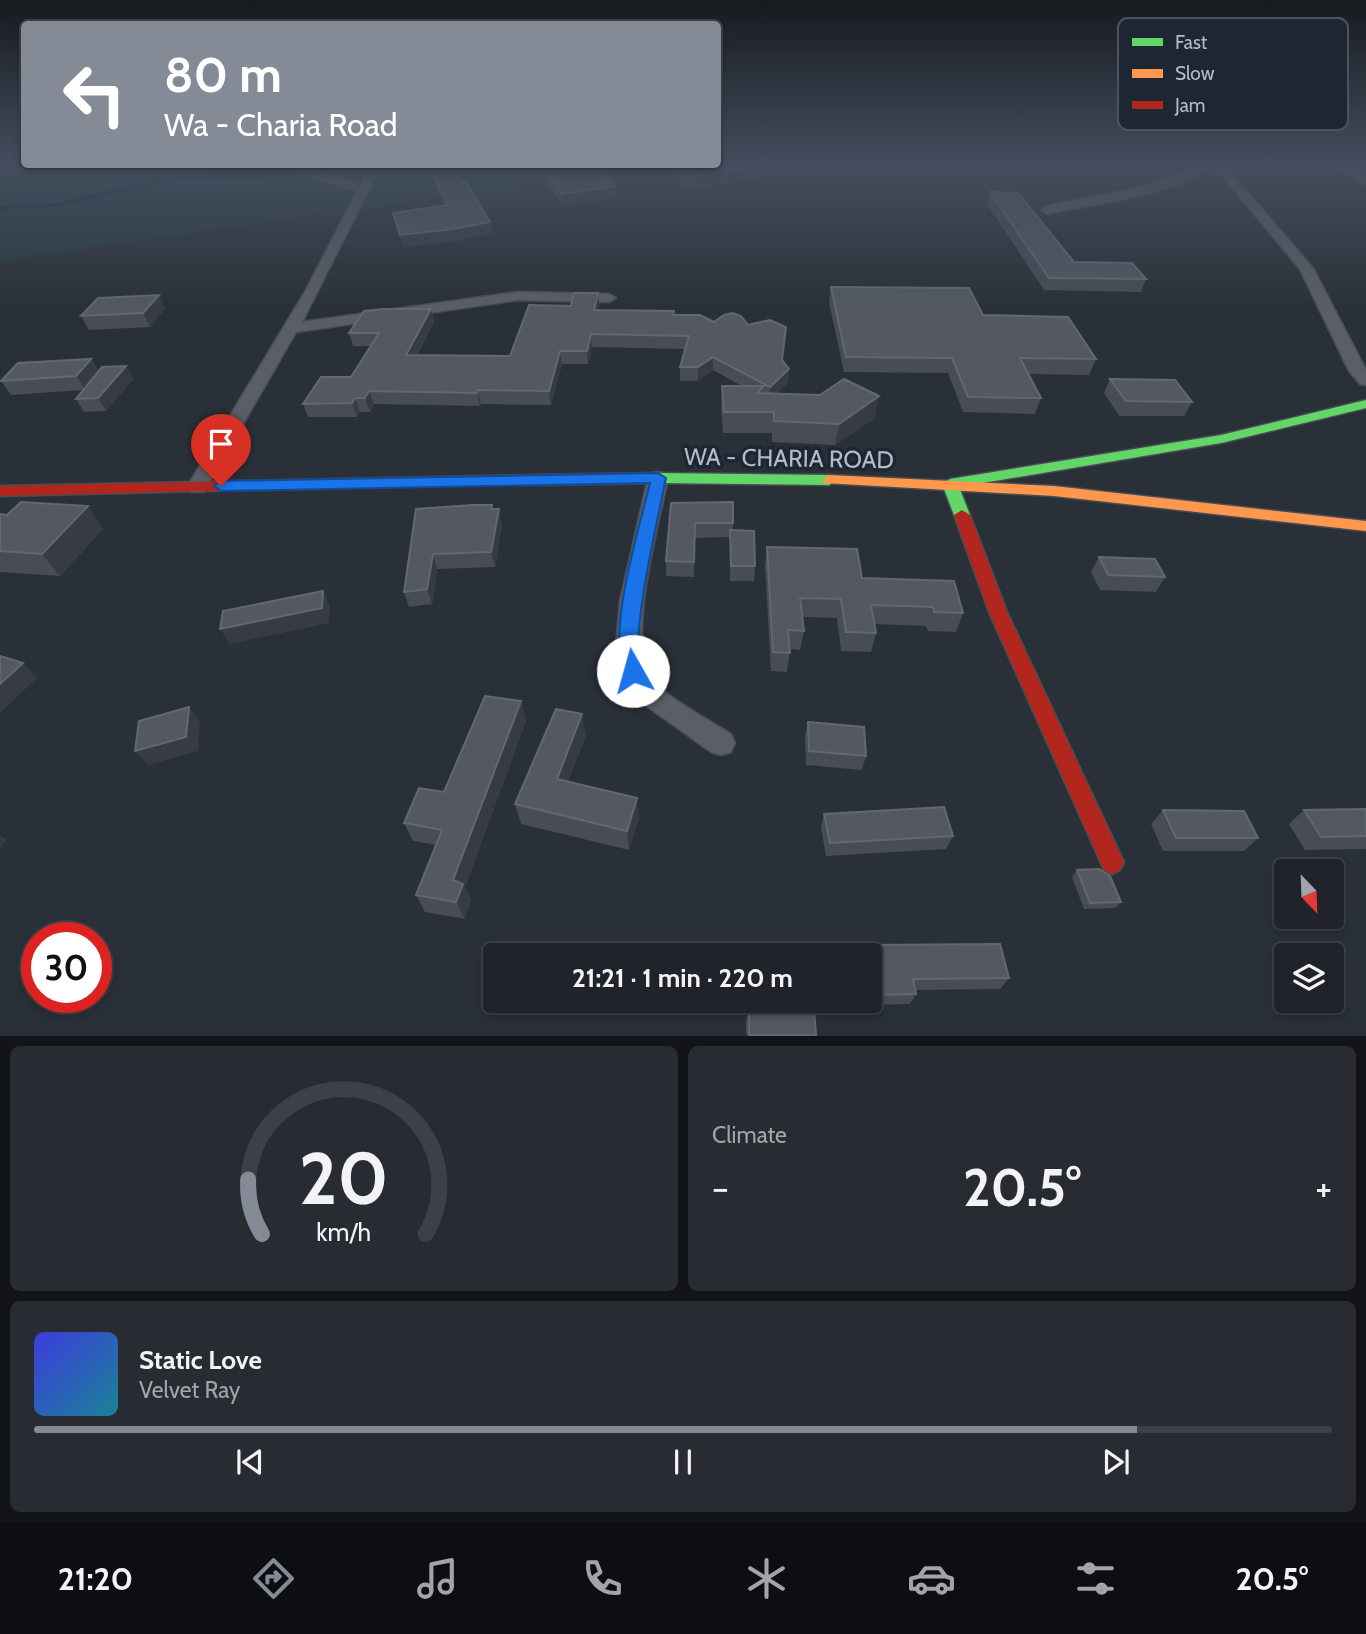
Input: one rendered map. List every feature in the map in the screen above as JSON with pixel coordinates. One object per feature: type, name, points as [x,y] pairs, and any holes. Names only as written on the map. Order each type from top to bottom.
[{"type":"street","points":[[197,486],[291,328],[351,212]]},
{"type":"street","points":[[1257,212],[1306,268],[1363,373]]},
{"type":"street","points":[[291,328],[518,296],[609,298]]},
{"type":"street","points":[[1112,862],[998,612],[950,484],[1221,439],[1366,404]]},
{"type":"street","points":[[658,478],[632,601],[628,646],[633,671],[647,692],[721,743]]},
{"type":"street","name":"WA - CHARIA ROAD","points":[[0,491],[658,478],[950,484],[1230,509],[1366,526]]},
{"type":"green space","points":[[0,212],[333,212],[0,261]]},
{"type":"building","points":[[484,212],[490,222],[400,235],[393,213]]},
{"type":"building","points":[[1004,212],[1034,212],[1074,262],[1132,263],[1146,279],[1049,278]]},
{"type":"building","points":[[831,287],[969,288],[983,315],[1068,317],[1096,359],[1020,358],[1041,398],[968,397],[952,358],[846,357]]},
{"type":"building","points":[[574,293],[598,293],[594,310],[674,311],[673,315],[700,315],[714,322],[733,313],[741,316],[748,325],[770,320],[786,327],[782,360],[789,369],[770,387],[713,357],[698,367],[680,367],[689,336],[591,334],[587,351],[560,351],[549,391],[369,391],[365,398],[355,398],[352,403],[303,404],[321,377],[351,377],[379,333],[349,333],[364,311],[431,309],[406,355],[510,356],[529,305],[571,306]]},
{"type":"building","points":[[159,295],[143,313],[81,316],[98,298]]},
{"type":"building","points":[[91,359],[76,376],[1,381],[18,363]]},
{"type":"building","points":[[126,366],[98,398],[76,399],[102,367]]},
{"type":"building","points":[[844,379],[879,396],[839,424],[774,421],[774,412],[724,412],[722,386],[764,386],[757,393],[820,395]]},
{"type":"building","points":[[1110,379],[1175,380],[1192,402],[1126,401]]},
{"type":"building","points":[[21,502],[88,506],[42,554],[0,551],[0,514],[7,515]]},
{"type":"building","points":[[733,502],[733,523],[695,523],[694,562],[666,561],[671,503]]},
{"type":"building","points":[[492,505],[491,509],[499,509],[491,552],[433,554],[427,589],[404,592],[416,509]]},
{"type":"building","points":[[730,530],[754,531],[755,566],[731,566]]},
{"type":"building","points":[[767,547],[857,549],[862,578],[954,581],[963,613],[934,612],[933,607],[871,605],[876,633],[846,632],[841,599],[800,598],[804,631],[788,630],[790,653],[773,652]]},
{"type":"building","points":[[1099,557],[1155,559],[1165,577],[1108,575]]},
{"type":"building","points":[[323,591],[322,608],[220,629],[223,611]]},
{"type":"building","points":[[0,656],[23,663],[0,684]]},
{"type":"building","points":[[485,696],[521,701],[453,880],[463,884],[456,902],[416,895],[442,830],[404,823],[419,788],[444,792]]},
{"type":"building","points":[[189,707],[186,737],[135,751],[139,721]]},
{"type":"building","points":[[556,709],[582,714],[557,779],[637,798],[627,831],[515,804]]},
{"type":"building","points":[[808,722],[864,727],[866,756],[809,751]]},
{"type":"building","points":[[944,807],[953,836],[830,843],[824,814]]},
{"type":"building","points":[[1366,809],[1366,836],[1321,837],[1304,810]]},
{"type":"building","points":[[1163,810],[1244,811],[1258,838],[1176,838]]},
{"type":"building","points":[[1099,869],[1110,876],[1121,902],[1090,903],[1077,870]]},
{"type":"building","points":[[1000,944],[1009,978],[913,979],[916,994],[882,995],[882,945]]},
{"type":"building","points":[[749,1013],[814,1013],[816,1035],[749,1035]]},
{"type":"traffic: fast","points":[[962,515],[950,484],[1221,439],[1366,404]]},
{"type":"traffic: fast","points":[[536,480],[829,480]]},
{"type":"traffic: slow","points":[[829,480],[1054,491],[1366,526]]},
{"type":"traffic: jam","points":[[0,491],[536,480]]},
{"type":"traffic: jam","points":[[962,515],[998,612],[1112,862]]},
{"type":"route","points":[[221,486],[658,478],[632,601],[628,646],[633,671]]}]
